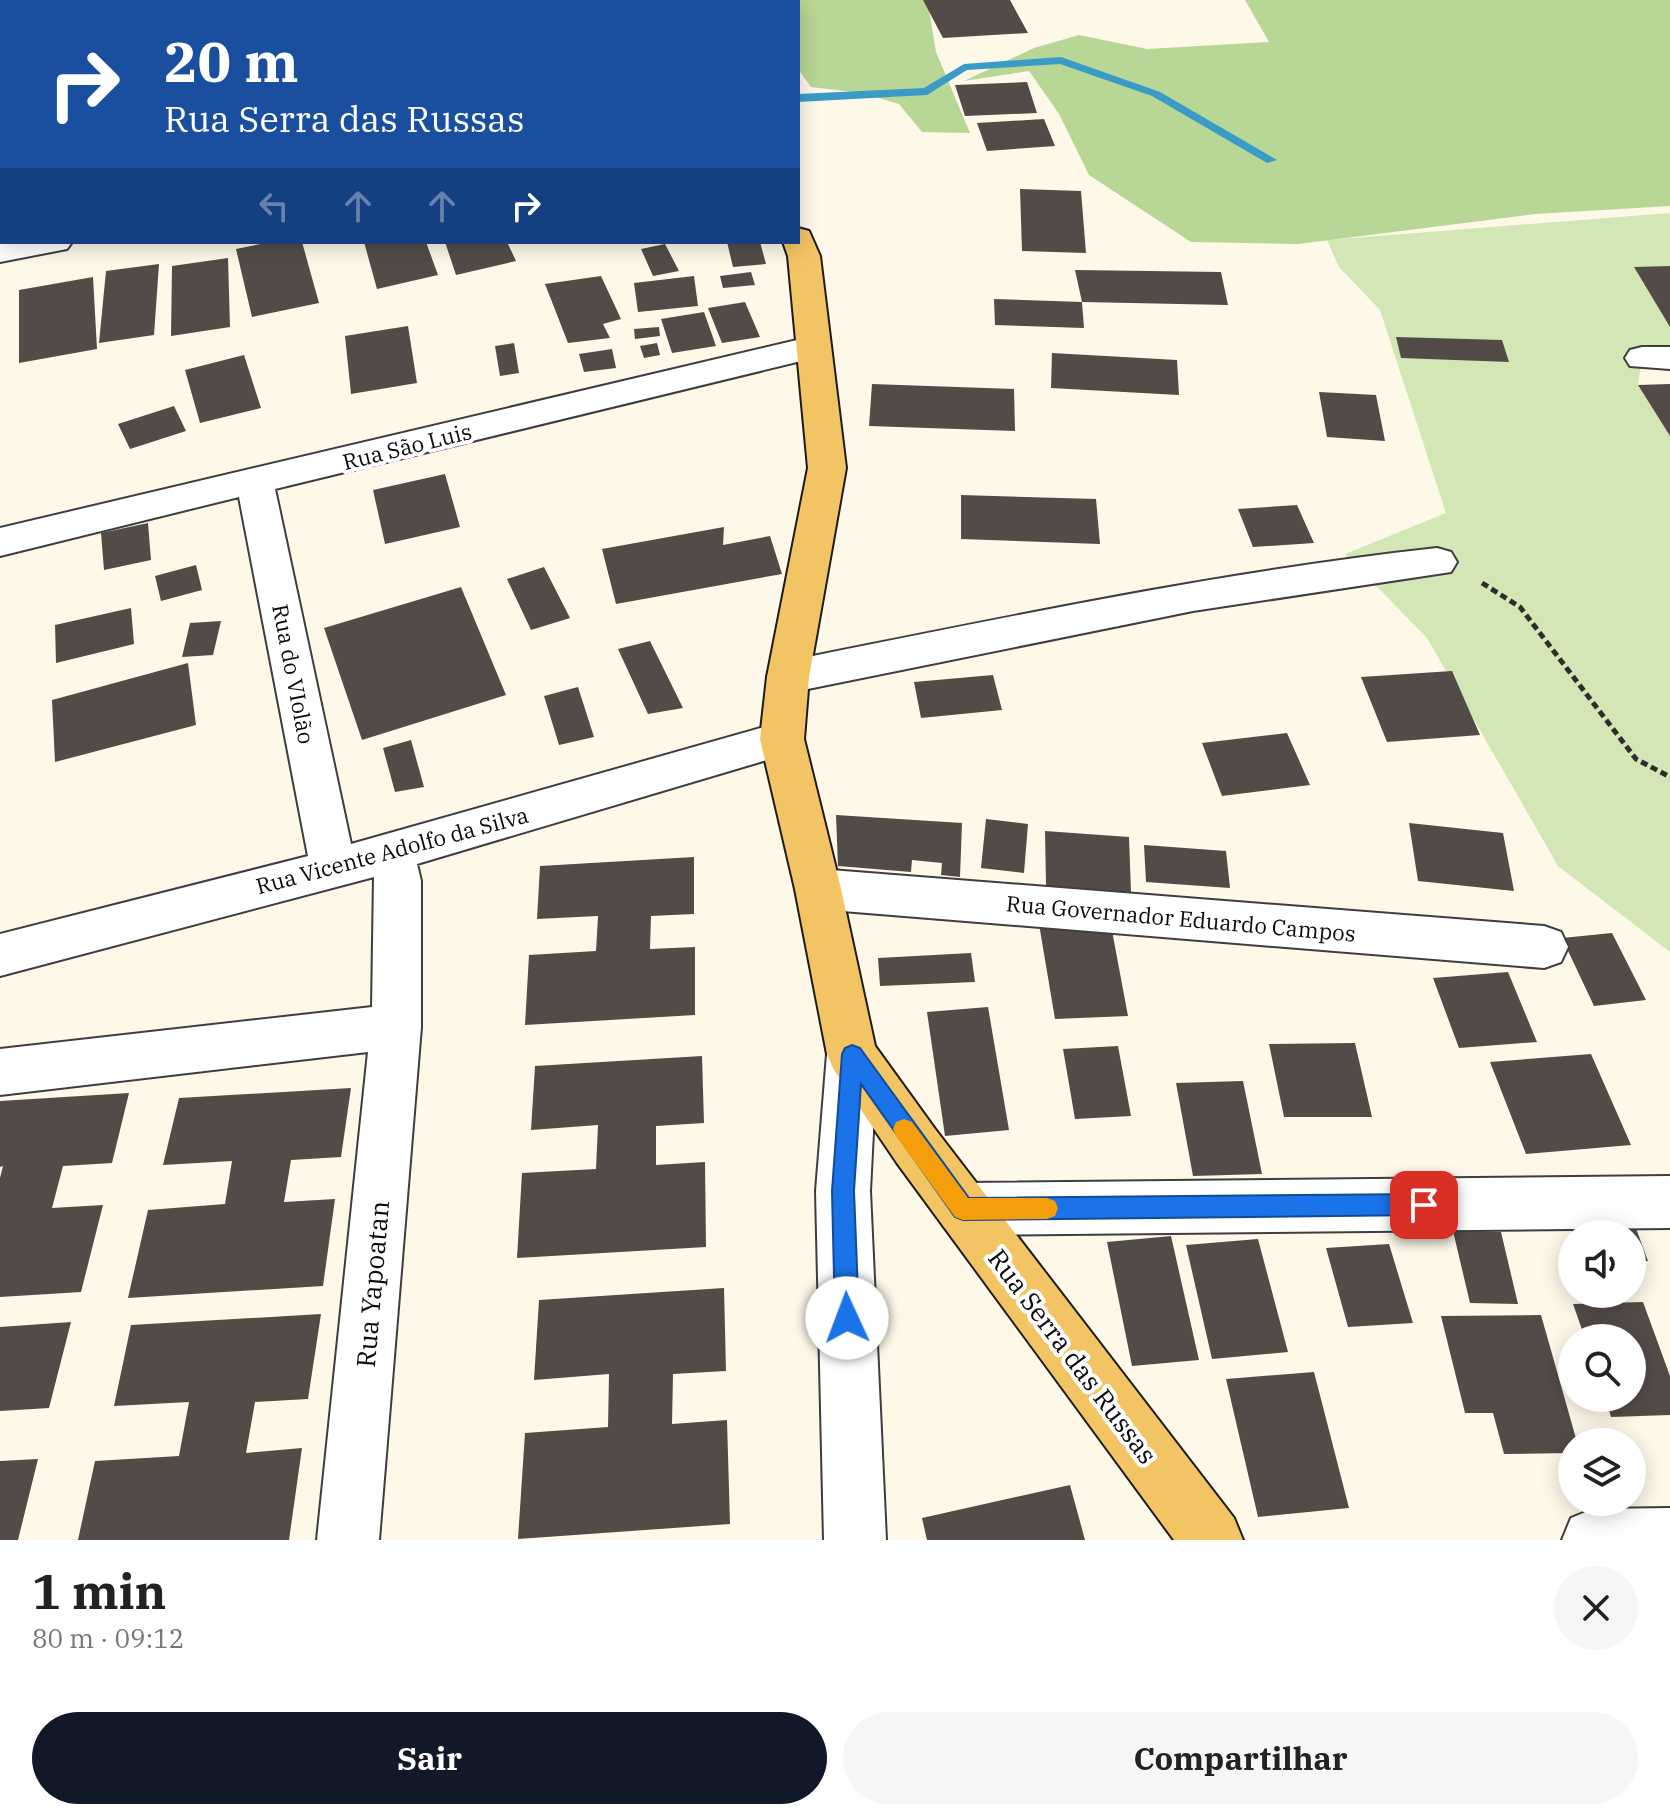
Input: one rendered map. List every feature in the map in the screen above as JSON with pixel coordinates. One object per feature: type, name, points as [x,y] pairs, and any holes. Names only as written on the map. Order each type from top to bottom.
[{"type":"main road","points":[[800,244],[804,256],[827,468],[788,677],[782,739],[818,889],[852,1054]]},
{"type":"main road","name":"Rua Serra das Russas","points":[[852,1054],[963,1209],[1212,1540]]},
{"type":"street","points":[[0,252],[45,244]]},
{"type":"street","name":"Rua São Luis","points":[[0,542],[814,347]]},
{"type":"street","name":"Rua do VIolão","points":[[255,482],[333,866]]},
{"type":"street","points":[[788,677],[1324,575],[1437,562]]},
{"type":"street","name":"Rua Vicente Adolfo da Silva","points":[[0,955],[333,866],[395,867],[782,739]]},
{"type":"street","name":"Rua Yapoatan","points":[[348,1540],[396,1027],[395,867]]},
{"type":"street","name":"Rua Governador Eduardo Campos","points":[[818,889],[1544,947]]},
{"type":"street","points":[[0,1072],[396,1027]]},
{"type":"street","points":[[852,1054],[843,1191],[855,1540]]},
{"type":"street","points":[[963,1209],[1670,1202]]},
{"type":"street","points":[[1593,1540],[1670,1539]]},
{"type":"path","points":[[1437,562],[1494,588],[1520,607],[1636,759],[1670,777]]},
{"type":"green space","points":[[800,0],[924,0],[928,4],[936,52],[970,133],[922,132],[899,104],[862,93],[811,87],[800,72]]},
{"type":"green space","points":[[1245,0],[1670,0],[1670,206],[1535,214],[1298,244],[1191,242],[1089,175],[1059,114],[1029,71],[964,81],[1034,48],[1079,35],[1147,49],[1269,42]]},
{"type":"green space","points":[[1670,213],[1670,358],[1642,358],[1638,385],[1670,436],[1670,952],[1558,866],[1427,638],[1345,554],[1446,513],[1380,310],[1339,267],[1327,240]]},
{"type":"building","points":[[923,0],[1010,0],[1028,33],[943,38]]},
{"type":"building","points":[[1027,82],[1037,113],[965,116],[955,85]]},
{"type":"building","points":[[1044,119],[1055,146],[987,151],[977,123]]},
{"type":"building","points":[[1020,189],[1081,191],[1086,253],[1022,251]]},
{"type":"building","points":[[260,244],[303,244],[319,303],[252,317],[236,249]]},
{"type":"building","points":[[365,244],[427,244],[438,275],[377,289]]},
{"type":"building","points":[[446,244],[508,244],[516,261],[456,275]]},
{"type":"building","points":[[665,244],[679,271],[653,276],[641,249]]},
{"type":"building","points":[[727,244],[761,244],[766,264],[733,267]]},
{"type":"building","points":[[228,258],[230,327],[171,336],[172,266]]},
{"type":"building","points":[[159,264],[154,335],[99,343],[106,271]]},
{"type":"building","points":[[1670,266],[1670,327],[1634,267]]},
{"type":"building","points":[[1075,270],[1221,272],[1228,305],[1082,302]]},
{"type":"building","points":[[751,272],[755,285],[723,288],[720,276]]},
{"type":"building","points":[[601,276],[621,319],[603,324],[610,338],[568,343],[545,284]]},
{"type":"building","points":[[694,276],[698,306],[638,312],[634,283]]},
{"type":"building","points":[[93,277],[97,349],[19,363],[19,290]]},
{"type":"building","points":[[994,299],[1082,302],[1084,328],[995,325]]},
{"type":"building","points":[[745,302],[760,337],[722,343],[708,308]]},
{"type":"building","points":[[704,312],[716,346],[672,353],[661,319]]},
{"type":"building","points":[[408,326],[417,383],[351,394],[345,336]]},
{"type":"building","points":[[659,327],[660,336],[635,339],[634,329]]},
{"type":"building","points":[[1396,337],[1502,340],[1509,362],[1401,358]]},
{"type":"building","points":[[514,343],[519,373],[500,376],[495,346]]},
{"type":"building","points":[[657,343],[660,355],[644,358],[640,346]]},
{"type":"building","points":[[612,349],[616,368],[584,372],[579,354]]},
{"type":"building","points":[[1052,353],[1177,360],[1179,395],[1051,388]]},
{"type":"building","points":[[244,355],[261,408],[200,423],[185,370]]},
{"type":"building","points":[[872,384],[1014,389],[1015,431],[869,426]]},
{"type":"building","points":[[1670,384],[1670,436],[1638,385]]},
{"type":"building","points":[[1319,392],[1376,395],[1385,441],[1327,437]]},
{"type":"building","points":[[174,406],[186,431],[130,449],[118,424]]},
{"type":"building","points":[[445,474],[460,527],[385,544],[373,490]]},
{"type":"building","points":[[961,495],[1096,499],[1100,544],[961,539]]},
{"type":"building","points":[[1297,505],[1314,543],[1253,547],[1238,509]]},
{"type":"building","points":[[148,523],[151,560],[104,570],[101,533]]},
{"type":"building","points":[[724,527],[723,545],[770,536],[782,574],[616,604],[602,549]]},
{"type":"building","points":[[196,565],[202,590],[161,601],[155,576]]},
{"type":"building","points":[[544,567],[570,618],[531,630],[507,579]]},
{"type":"building","points":[[461,587],[506,695],[362,740],[324,628]]},
{"type":"building","points":[[131,608],[134,644],[56,663],[55,625]]},
{"type":"building","points":[[221,621],[213,655],[182,657],[190,623]]},
{"type":"building","points":[[650,641],[683,708],[648,714],[618,649]]},
{"type":"building","points":[[188,663],[196,725],[55,762],[52,700]]},
{"type":"building","points":[[1452,671],[1480,735],[1387,742],[1361,677]]},
{"type":"building","points":[[993,675],[1002,710],[921,718],[914,682]]},
{"type":"building","points":[[578,687],[594,737],[559,745],[544,696]]},
{"type":"building","points":[[1287,733],[1310,785],[1222,796],[1202,743]]},
{"type":"building","points":[[411,740],[424,787],[395,792],[383,748]]},
{"type":"building","points":[[836,815],[962,823],[960,877],[941,875],[942,863],[912,860],[911,872],[838,866]]},
{"type":"building","points":[[986,819],[1028,824],[1024,873],[981,868]]},
{"type":"building","points":[[1409,823],[1503,833],[1514,891],[1418,881]]},
{"type":"building","points":[[1045,831],[1129,837],[1131,892],[1046,886]]},
{"type":"building","points":[[1144,845],[1226,851],[1230,888],[1146,882]]},
{"type":"building","points":[[694,857],[694,914],[651,916],[650,949],[695,947],[695,1015],[525,1025],[529,955],[596,951],[598,916],[537,919],[540,866]]},
{"type":"building","points":[[1110,920],[1128,1016],[1055,1019],[1039,924]]},
{"type":"building","points":[[1612,933],[1646,1000],[1594,1006],[1562,938]]},
{"type":"building","points":[[971,953],[975,982],[880,986],[878,958]]},
{"type":"building","points":[[1508,972],[1537,1042],[1459,1048],[1433,978]]},
{"type":"building","points":[[988,1007],[1009,1130],[945,1136],[927,1012]]},
{"type":"building","points":[[1355,1043],[1372,1117],[1284,1117],[1269,1044]]},
{"type":"building","points":[[1118,1046],[1131,1116],[1075,1119],[1063,1049]]},
{"type":"building","points":[[1591,1054],[1631,1145],[1526,1154],[1490,1062]]},
{"type":"building","points":[[702,1056],[704,1123],[656,1126],[656,1165],[705,1162],[706,1247],[517,1258],[522,1173],[596,1169],[598,1125],[531,1130],[535,1066]]},
{"type":"building","points":[[1243,1081],[1262,1174],[1193,1176],[1176,1083]]},
{"type":"building","points":[[351,1088],[341,1157],[291,1160],[284,1202],[335,1199],[323,1286],[128,1298],[148,1210],[225,1204],[232,1161],[163,1165],[179,1098]]},
{"type":"building","points":[[129,1093],[112,1163],[63,1166],[52,1208],[103,1205],[81,1292],[0,1297],[0,1178],[3,1166],[0,1167],[0,1101]]},
{"type":"building","points":[[1453,1231],[1501,1232],[1518,1304],[1470,1303]]},
{"type":"building","points":[[1171,1236],[1199,1360],[1132,1366],[1107,1242]]},
{"type":"building","points":[[1258,1239],[1288,1352],[1212,1359],[1186,1245]]},
{"type":"building","points":[[1389,1244],[1413,1323],[1348,1327],[1326,1248]]},
{"type":"building","points":[[724,1288],[726,1371],[673,1374],[672,1424],[727,1420],[730,1524],[518,1539],[525,1433],[608,1427],[609,1374],[534,1380],[539,1300]]},
{"type":"building","points":[[1574,1308],[1645,1308],[1670,1376],[1670,1415],[1611,1417],[1609,1412],[1646,1412],[1646,1324],[1580,1324]]},
{"type":"building","points":[[321,1314],[308,1399],[255,1402],[246,1453],[302,1448],[289,1540],[78,1540],[95,1461],[179,1456],[189,1402],[114,1406],[131,1325]]},
{"type":"building","points":[[1541,1315],[1558,1375],[1558,1412],[1568,1412],[1573,1428],[1558,1428],[1558,1453],[1504,1454],[1493,1413],[1465,1413],[1441,1316]]},
{"type":"building","points":[[71,1322],[49,1408],[0,1411],[0,1327]]},
{"type":"building","points":[[1314,1372],[1349,1508],[1258,1517],[1226,1379]]},
{"type":"building","points":[[38,1459],[18,1540],[0,1540],[0,1461]]},
{"type":"building","points":[[1070,1485],[1085,1540],[927,1540],[922,1518]]},
{"type":"waterway","points":[[800,98],[927,91],[964,67],[1061,60],[1156,94],[1271,160]]},
{"type":"slow traffic","points":[[904,1129],[963,1209],[1047,1208]]},
{"type":"route","points":[[847,1318],[843,1191],[852,1054],[963,1209],[1424,1205]]}]
